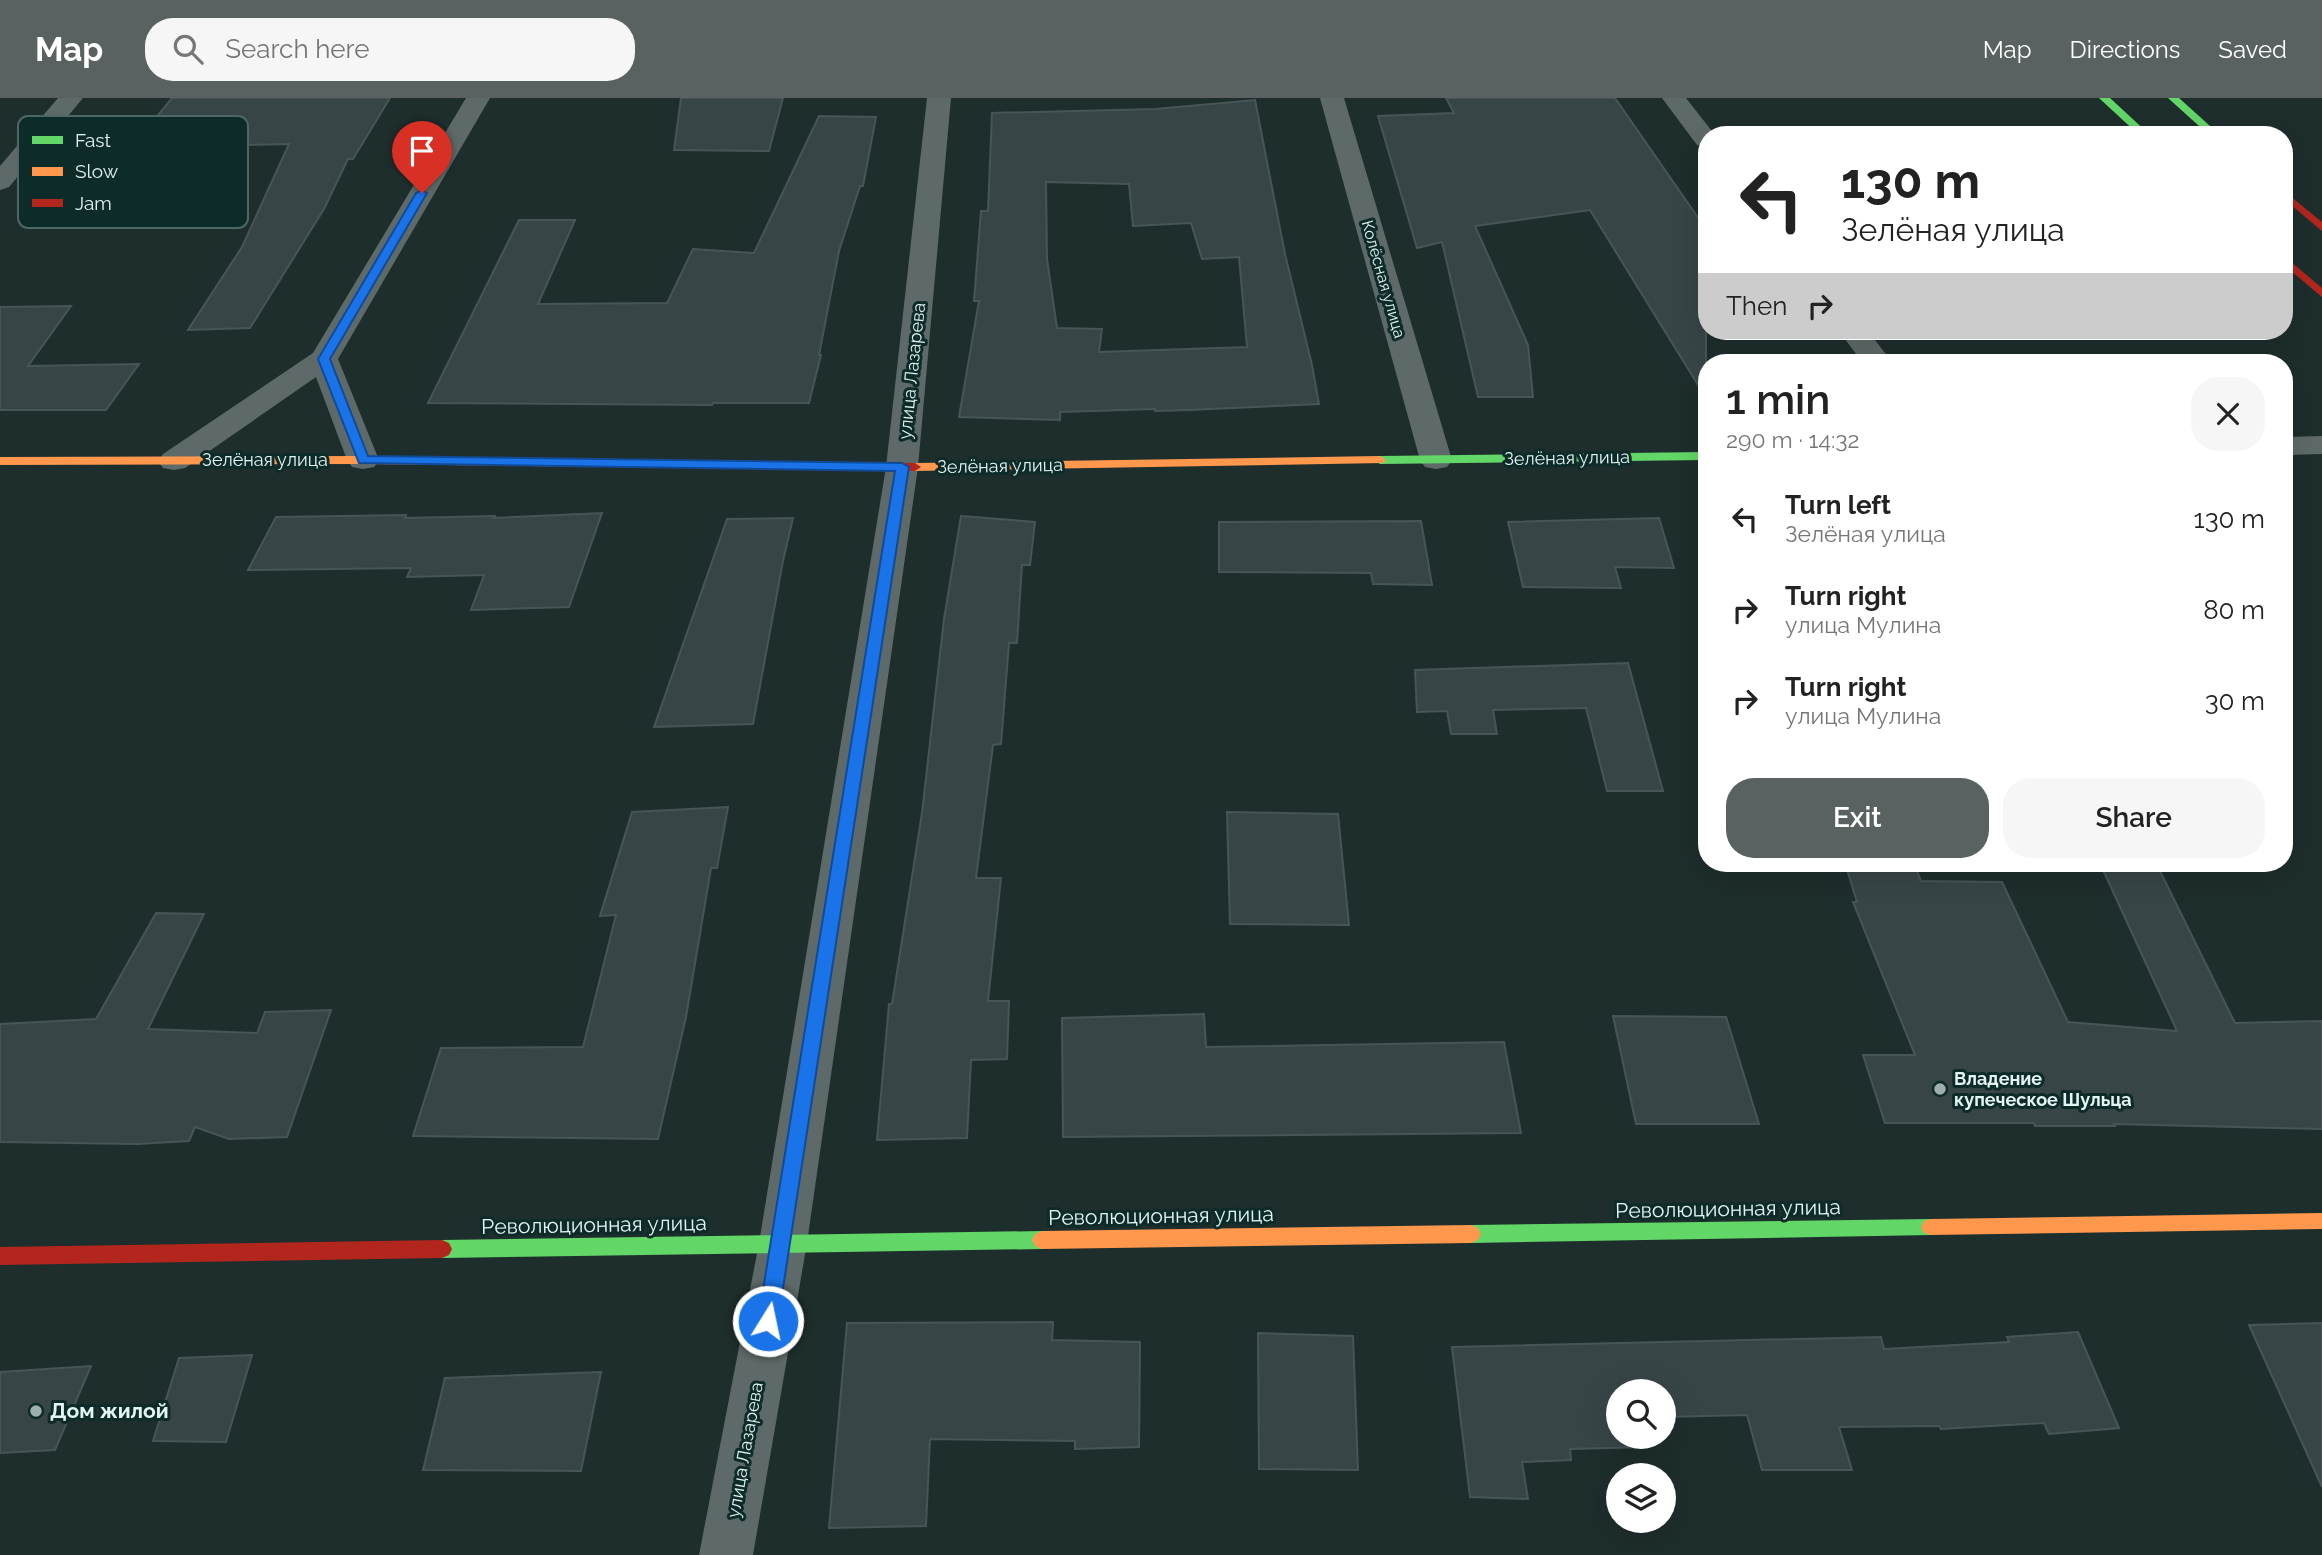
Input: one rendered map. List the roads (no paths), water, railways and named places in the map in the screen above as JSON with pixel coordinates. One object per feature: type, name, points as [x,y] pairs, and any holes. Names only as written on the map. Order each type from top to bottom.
[{"type":"street","points":[[56,116],[71,98]]},
{"type":"street","points":[[174,461],[324,359],[478,98]]},
{"type":"street","name":"улица Лазарева","points":[[726,1555],[783,1243],[902,467],[939,98]]},
{"type":"street","name":"Колёсная улица","points":[[1332,98],[1436,460]]},
{"type":"street","points":[[1674,98],[1698,130]]},
{"type":"street","points":[[2104,98],[2135,126]]},
{"type":"street","points":[[2173,98],[2206,126]]},
{"type":"street","points":[[0,181],[18,160]]},
{"type":"street","points":[[2293,202],[2322,228]]},
{"type":"street","points":[[2293,268],[2322,294]]},
{"type":"street","points":[[1860,340],[1871,354]]},
{"type":"street","points":[[324,359],[363,460]]},
{"type":"street","points":[[2293,446],[2322,445]]},
{"type":"street","name":"Зелёная улица","points":[[0,461],[363,460],[902,467],[1698,456]]},
{"type":"street","name":"Революционная улица","points":[[0,1256],[2322,1221]]},
{"type":"place","name":"Владение купеческое Шульца","points":[[1940,1089]]},
{"type":"place","name":"Дом жилой","points":[[36,1411]]}]
